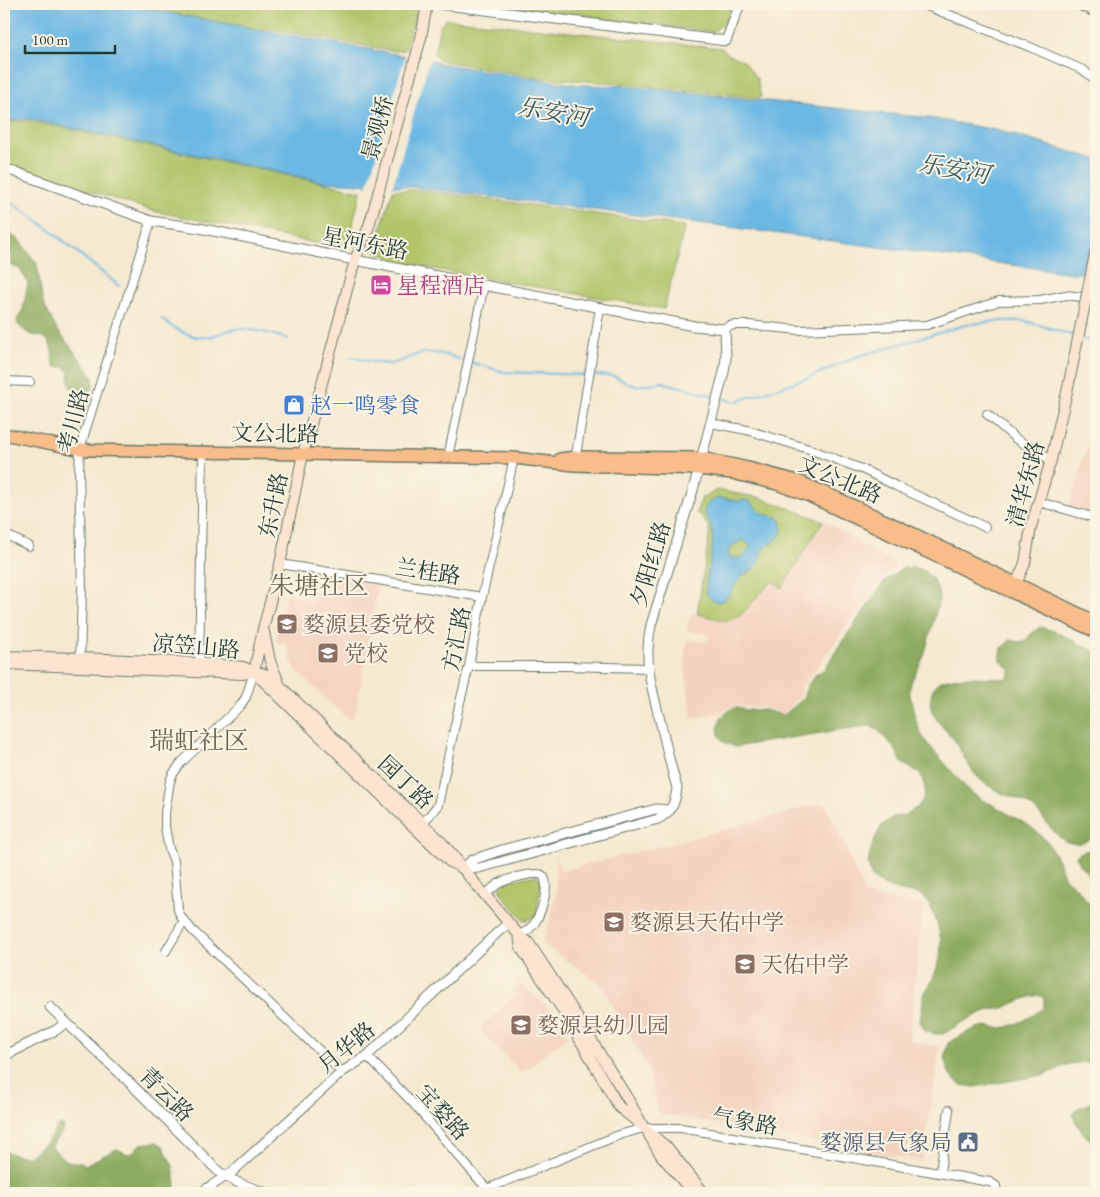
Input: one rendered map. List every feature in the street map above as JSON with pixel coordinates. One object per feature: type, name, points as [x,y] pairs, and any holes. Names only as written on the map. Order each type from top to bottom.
[{"type":"main road","name":"景观桥","points":[[355,260],[369,226],[421,38],[428,4]]},
{"type":"main road","points":[[1078,4],[1096,12]]},
{"type":"main road","name":"清华东路","points":[[1015,588],[1025,563],[1031,527],[1051,460],[1069,383],[1096,248]]},
{"type":"main road","name":"东升路","points":[[254,672],[263,628],[280,564],[303,454],[355,260]]},
{"type":"main road","name":"文公北路","points":[[4,434],[80,450],[514,458],[548,462],[565,458],[575,461],[699,463],[748,468],[798,481],[912,532],[1096,632]]},
{"type":"main road","name":"文公北路","points":[[1015,588],[1096,622]]},
{"type":"main road","points":[[263,628],[270,661],[280,686]]},
{"type":"main road","name":"凉笠山路","points":[[4,656],[199,668],[243,667],[254,672]]},
{"type":"main road","name":"凉笠山路","points":[[4,664],[80,662]]},
{"type":"main road","points":[[254,672],[450,862],[463,869]]},
{"type":"main road","name":"园丁路","points":[[254,672],[263,673],[271,677],[423,823],[455,857],[519,935],[529,943],[564,996],[644,1128],[668,1148],[699,1192]]},
{"type":"street","points":[[439,4],[726,41],[740,4]]},
{"type":"street","points":[[922,4],[1074,66],[1096,80]]},
{"type":"street","name":"星河东路","points":[[4,168],[151,221],[199,228],[694,326],[725,329]]},
{"type":"street","name":"考川路","points":[[80,662],[82,589],[80,450],[151,221]]},
{"type":"street","points":[[448,457],[484,285]]},
{"type":"street","points":[[725,329],[735,325],[799,330],[927,325],[999,301],[1040,300],[1066,295],[1096,299]]},
{"type":"street","points":[[575,461],[600,308]]},
{"type":"street","name":"夕阳红路","points":[[463,869],[479,868],[658,819],[670,810],[676,800],[677,788],[648,668],[648,637],[693,490],[711,423],[726,358],[725,329]]},
{"type":"street","points":[[4,381],[30,382]]},
{"type":"street","points":[[987,414],[1016,439],[1051,460]]},
{"type":"street","points":[[711,423],[747,430],[812,450],[864,470],[985,527]]},
{"type":"street","points":[[199,668],[203,452]]},
{"type":"street","name":"方汇路","points":[[423,823],[438,805],[514,458]]},
{"type":"street","points":[[1039,502],[1096,518]]},
{"type":"street","points":[[4,534],[29,546]]},
{"type":"street","name":"兰桂路","points":[[280,564],[482,598]]},
{"type":"street","points":[[469,666],[648,668]]},
{"type":"street","points":[[254,672],[246,697],[241,705],[181,763],[170,781],[165,813],[165,827],[169,848],[174,861],[178,910],[184,921],[342,1072]]},
{"type":"street","points":[[485,895],[502,882],[534,873],[545,878],[546,890],[540,914],[532,927],[519,935]]},
{"type":"street","points":[[166,951],[184,921]]},
{"type":"street","name":"月华路","points":[[200,1193],[226,1177],[342,1072],[367,1056],[509,923]]},
{"type":"street","name":"青云路","points":[[50,1007],[213,1166],[226,1177],[266,1193]]},
{"type":"street","points":[[4,1056],[66,1023]]},
{"type":"street","name":"宝婺路","points":[[367,1056],[412,1102],[488,1191]]},
{"type":"street","points":[[940,1172],[949,1110]]},
{"type":"street","name":"气象路","points":[[488,1191],[619,1135],[644,1128],[682,1128],[990,1182],[996,1186],[996,1193]]},
{"type":"shaded area","points":[[1096,419],[1096,515],[1069,507]]},
{"type":"shaded area","points":[[824,521],[894,564],[894,570],[885,575],[802,687],[801,695],[782,714],[764,707],[737,705],[718,713],[692,718],[686,676],[685,653],[687,640],[707,642],[709,635],[686,630],[691,613],[727,621],[741,616],[772,582],[782,588]]},
{"type":"shaded area","name":"党校","points":[[336,577],[379,584],[355,714],[349,720],[297,671],[291,660],[287,645],[276,643],[286,594],[313,601],[317,591],[330,595]]},
{"type":"shaded area","name":"天佑中学","points":[[825,802],[866,895],[923,905],[909,1040],[940,1047],[922,1161],[659,1113],[647,1066],[600,983],[543,942],[556,892],[556,859],[561,871]]},
{"type":"shaded area","name":"婺源县幼儿园","points":[[520,983],[557,1016],[552,1020],[568,1035],[522,1073],[479,1030],[515,994],[511,991]]},
{"type":"green space","points":[[137,4],[396,4],[412,7],[417,13],[405,50],[393,51],[265,28],[252,35],[172,17]]},
{"type":"green space","points":[[491,4],[732,4],[726,21],[713,32]]},
{"type":"green space","points":[[446,19],[722,48],[729,55],[744,61],[757,79],[761,97],[618,83],[542,78],[438,60],[434,52],[440,26]]},
{"type":"green space","points":[[31,121],[361,191],[348,243],[330,246],[153,211],[4,164],[4,122]]},
{"type":"green space","points":[[393,190],[420,190],[685,226],[664,309],[399,263],[374,250]]},
{"type":"green space","points":[[4,225],[11,235],[19,240],[37,264],[43,303],[56,328],[92,375],[94,384],[92,389],[87,391],[70,387],[69,371],[64,367],[55,367],[47,340],[25,331],[18,325],[17,320],[23,309],[28,283],[20,269],[12,266],[10,263],[11,254],[4,251]]},
{"type":"green space","points":[[717,490],[761,498],[823,521],[782,588],[772,581],[741,615],[728,621],[697,614],[709,527],[700,515],[696,513],[702,498]]},
{"type":"green space","points":[[914,567],[924,571],[932,578],[938,590],[939,600],[924,656],[912,680],[909,691],[920,732],[926,742],[968,790],[980,799],[1031,827],[1047,841],[1060,864],[1064,877],[1078,889],[1087,901],[1096,907],[1096,1074],[1092,1065],[1083,1062],[1070,1064],[1043,1075],[975,1087],[961,1085],[953,1079],[947,1069],[945,1055],[948,1043],[977,1028],[986,1026],[1001,1028],[1023,1021],[1044,1008],[1044,998],[1038,995],[1001,1009],[983,1012],[943,1034],[925,1031],[920,1022],[924,994],[933,979],[940,959],[941,941],[938,926],[930,905],[920,894],[900,891],[883,884],[871,876],[868,862],[873,843],[882,825],[893,817],[903,816],[918,807],[924,797],[925,787],[920,773],[902,763],[895,749],[878,730],[870,726],[858,727],[735,747],[724,742],[720,737],[719,722],[730,710],[739,708],[765,710],[784,715],[803,699],[807,686],[817,673],[824,670],[880,587],[887,579],[903,568]]},
{"type":"green space","points":[[1040,627],[1054,631],[1096,652],[1096,836],[1078,844],[1065,841],[1055,833],[1038,812],[1028,804],[999,792],[981,780],[966,761],[955,741],[942,727],[931,706],[932,692],[935,685],[941,681],[969,677],[1006,679],[1010,674],[1010,669],[1000,659],[1002,648],[1010,640],[1020,642],[1026,640]]},
{"type":"green space","points":[[1096,848],[1096,890],[1076,856]]},
{"type":"green space","points":[[536,875],[541,879],[541,883],[536,916],[523,920],[501,893],[500,889],[505,883],[510,881]]},
{"type":"green space","points":[[1096,1089],[1096,1143],[1082,1131],[1072,1115],[1076,1109],[1091,1103]]},
{"type":"green space","points":[[60,1125],[64,1127],[63,1130],[52,1147],[64,1159],[71,1162],[81,1162],[85,1165],[117,1149],[127,1154],[132,1153],[140,1144],[157,1142],[163,1146],[173,1166],[176,1185],[174,1193],[4,1193],[4,1151],[19,1156],[30,1156],[48,1141]]},
{"type":"water","name":"乐安河","points":[[4,4],[120,4],[438,63],[537,79],[579,85],[625,86],[929,118],[996,130],[1096,159],[1096,272],[1072,273],[413,187],[324,182],[29,119],[4,121]]},
{"type":"water","points":[[712,500],[750,501],[764,514],[779,518],[782,524],[781,534],[763,550],[758,565],[739,579],[728,597],[718,602],[711,599],[706,593],[713,537],[704,511]],"holes":[[[742,540],[746,541],[750,546],[745,555],[739,558],[728,556],[730,547]]]},
{"type":"pier","points":[[406,53],[430,58],[392,188],[367,187]]},
{"type":"waterway","points":[[4,197],[50,230],[119,286]]},
{"type":"waterway","points":[[162,319],[178,330],[202,337],[230,330],[244,329],[288,339]]},
{"type":"waterway","points":[[721,398],[734,402],[808,378],[856,357],[965,325],[995,321],[1025,321],[1075,336]]},
{"type":"waterway","points":[[1082,339],[1096,343]]},
{"type":"waterway","points":[[350,357],[389,364],[419,354],[431,353],[442,354],[465,361]]},
{"type":"waterway","points":[[470,362],[504,372],[586,375]]},
{"type":"waterway","points":[[591,375],[613,376],[635,386],[662,382],[714,396]]},
{"type":"place","name":"星程酒店","points":[[381,285]]},
{"type":"place","name":"赵一鸣零食","points":[[294,405]]},
{"type":"place","name":"婺源县委党校","points":[[287,624]]},
{"type":"place","name":"党校","points":[[328,653]]},
{"type":"place","name":"婺源县天佑中学","points":[[614,922]]},
{"type":"place","name":"天佑中学","points":[[745,964]]},
{"type":"place","name":"婺源县幼儿园","points":[[521,1025]]},
{"type":"place","name":"婺源县气象局","points":[[968,1142]]},
{"type":"district","name":"朱塘社区","points":[[319,585]]},
{"type":"district","name":"瑞虹社区","points":[[199,740]]}]
